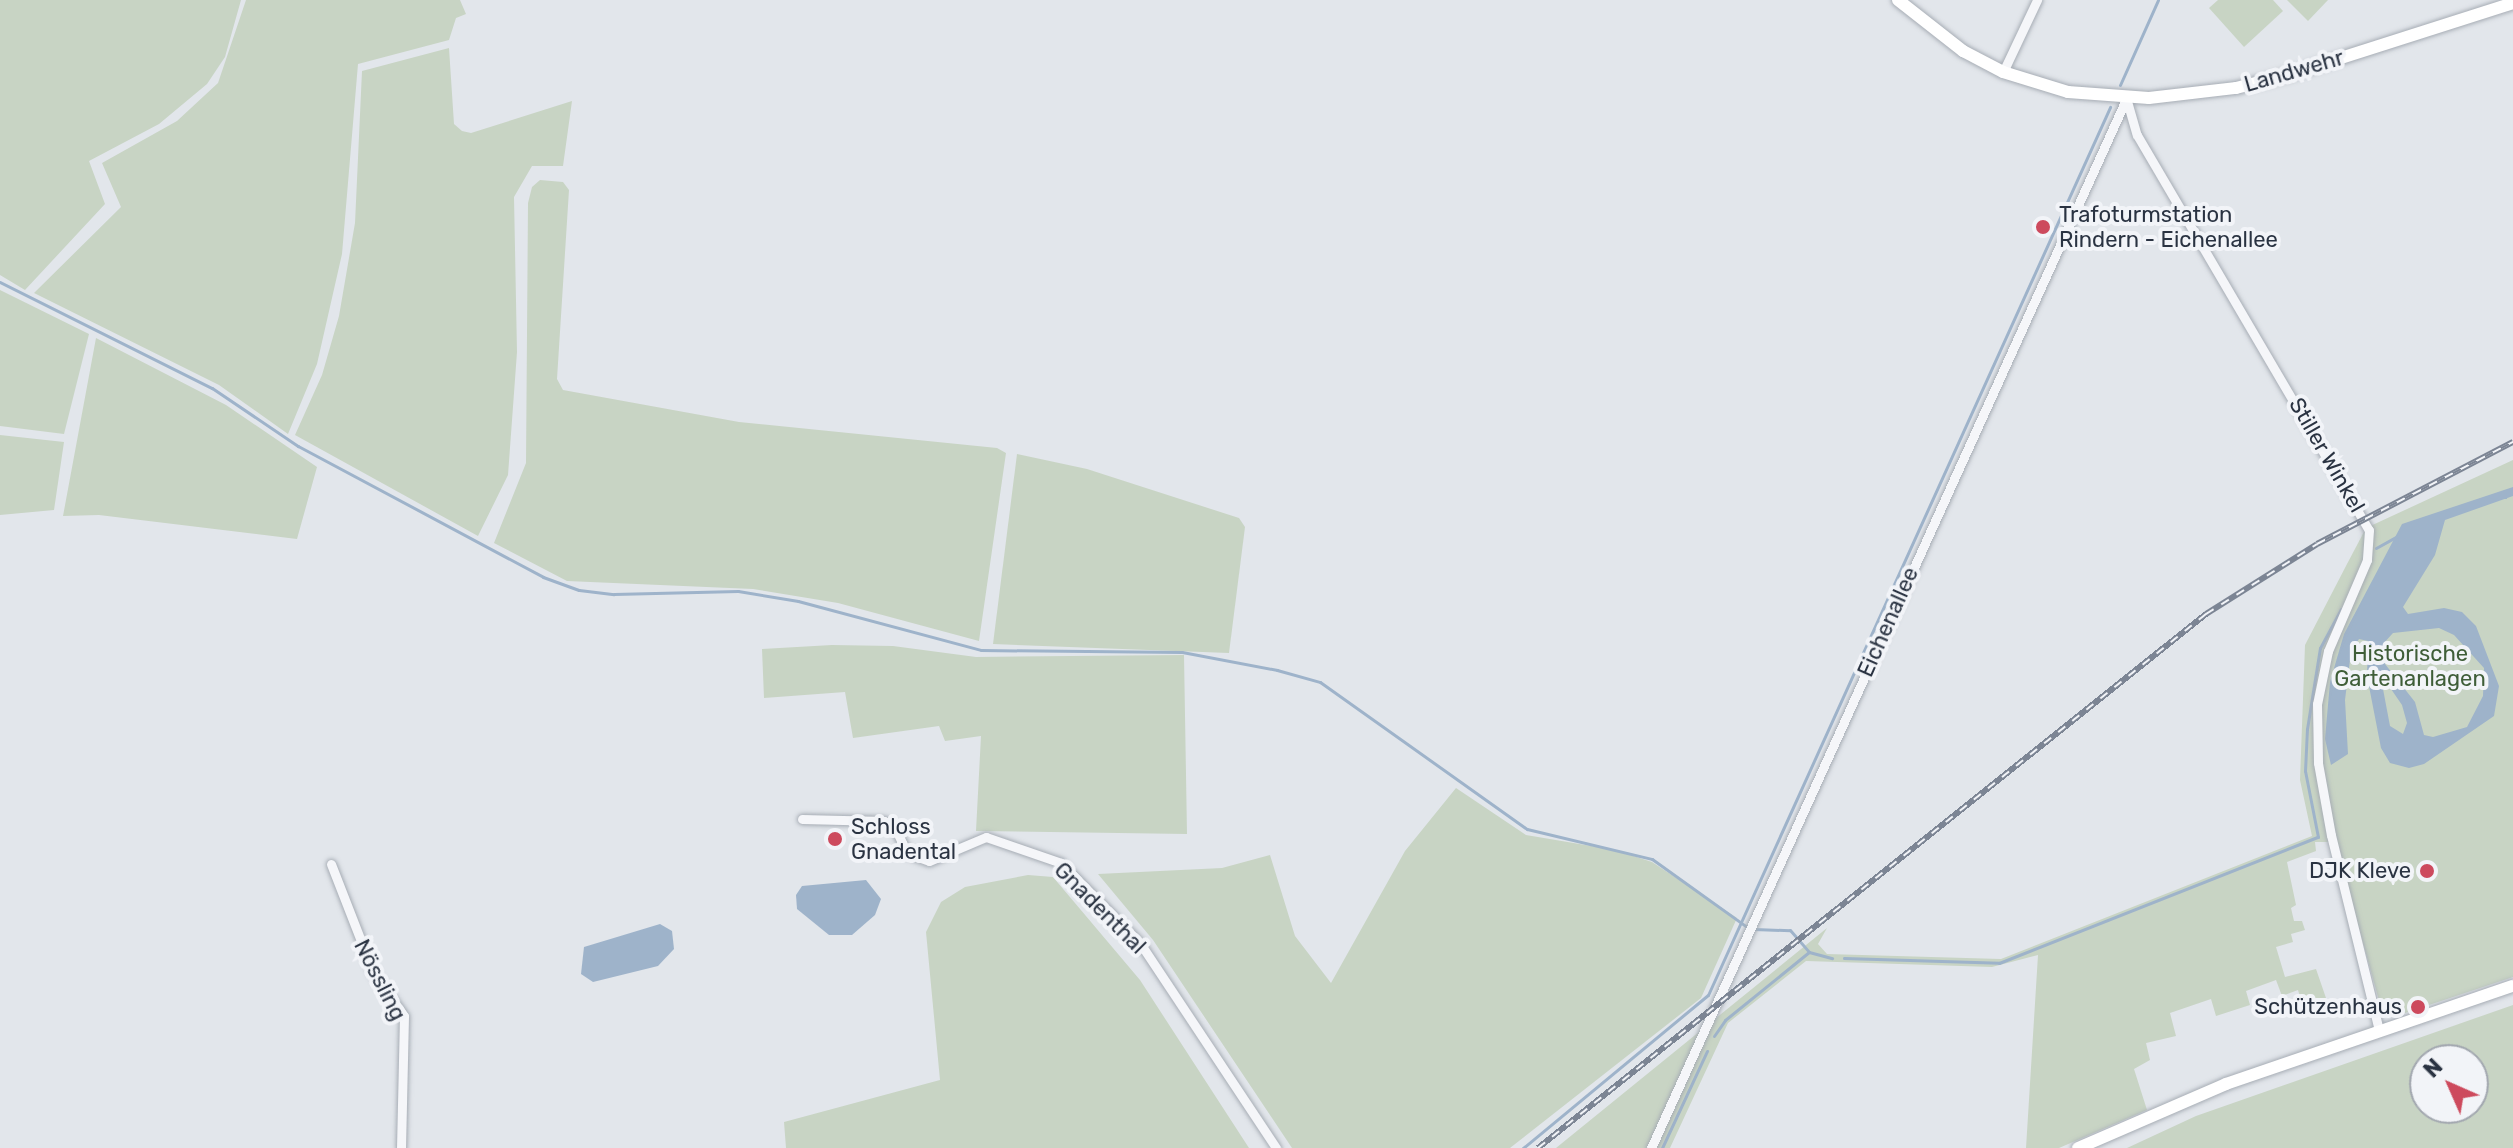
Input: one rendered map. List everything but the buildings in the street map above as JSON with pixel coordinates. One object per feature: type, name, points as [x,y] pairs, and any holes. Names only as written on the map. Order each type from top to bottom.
[{"type":"main road","name":"Landwehr","points":[[1898,0],[1962,50],[2003,72],[2068,92],[2127,97],[2236,88],[2513,3]]},
{"type":"main road","points":[[2078,1148],[2179,1102],[2513,986]]},
{"type":"street","points":[[2003,72],[2037,0]]},
{"type":"street","name":"Eichenallee","points":[[1651,1148],[2127,97]]},
{"type":"street","name":"Stiller Winkel","points":[[2127,97],[2137,135],[2369,530],[2367,560],[2328,651],[2317,704],[2318,763],[2331,835],[2379,1031]]},
{"type":"street","name":"Gnadenthal","points":[[802,819],[884,821],[894,826],[907,853],[929,861],[986,837],[1061,863],[1140,943],[1276,1148]]},
{"type":"street","name":"Nössling","points":[[331,864],[373,972],[404,1016],[401,1148]]},
{"type":"green space","points":[[0,0],[241,0],[225,57],[207,84],[159,124],[89,161],[105,204],[25,290],[0,275]]},
{"type":"green space","points":[[246,0],[460,0],[466,14],[456,18],[449,40],[358,64],[342,254],[317,364],[288,434],[219,385],[34,293],[121,207],[102,163],[177,121],[218,83]]},
{"type":"green space","points":[[2218,0],[2273,0],[2283,11],[2244,47],[2209,8]]},
{"type":"green space","points":[[2287,0],[2328,0],[2308,21]]},
{"type":"green space","points":[[449,48],[454,124],[462,131],[471,133],[572,101],[563,166],[532,166],[514,197],[517,352],[508,475],[478,536],[295,435],[322,375],[339,316],[355,223],[362,71]]},
{"type":"green space","points":[[540,180],[563,182],[569,190],[557,379],[563,390],[739,422],[997,448],[1006,453],[979,641],[838,603],[753,589],[567,581],[494,543],[526,463],[528,203],[532,187]]},
{"type":"green space","points":[[0,290],[89,334],[64,434],[0,426]]},
{"type":"green space","points":[[96,338],[226,405],[317,467],[297,539],[99,515],[63,516]]},
{"type":"green space","points":[[0,435],[64,442],[54,510],[0,515]]},
{"type":"green space","points":[[1017,454],[1087,469],[1239,518],[1245,527],[1229,653],[993,644]]},
{"type":"green space","name":"Historische Gartenanlagen","points":[[2513,460],[2513,977],[2396,1016],[2383,1015],[2335,842],[2315,842],[2316,851],[2287,862],[2296,905],[2291,908],[2294,921],[2302,921],[2305,930],[2291,934],[2293,942],[2276,947],[2285,977],[2316,969],[2326,998],[2303,1007],[2298,990],[2282,996],[2276,980],[2246,991],[2250,1005],[2216,1016],[2211,999],[2170,1013],[2176,1036],[2146,1043],[2150,1060],[2134,1069],[2147,1110],[2059,1148],[2026,1148],[2038,955],[1992,967],[1806,961],[1728,1023],[1670,1148],[1556,1148],[1827,928],[1818,944],[1827,954],[2001,959],[2312,836],[2300,780],[2305,645],[2366,528]]},
{"type":"green space","points":[[893,646],[976,657],[1184,655],[1187,834],[976,831],[981,736],[945,741],[939,726],[853,738],[845,692],[764,698],[762,649]]},
{"type":"green space","points":[[1456,788],[1526,835],[1615,850],[1652,862],[1737,918],[1701,998],[1510,1148],[1292,1148],[1153,940],[1098,874],[1222,868],[1270,855],[1295,936],[1331,983],[1405,851]]},
{"type":"green space","points":[[1028,875],[1053,877],[1140,980],[1249,1148],[786,1148],[784,1122],[940,1080],[926,932],[941,902],[965,887]]},
{"type":"green space","points":[[2513,1005],[2513,1148],[2127,1148],[2196,1116]]},
{"type":"water","points":[[2513,487],[2513,496],[2445,520],[2435,555],[2403,607],[2408,614],[2444,608],[2462,612],[2476,626],[2499,686],[2494,716],[2424,764],[2409,768],[2390,763],[2381,748],[2367,676],[2368,641],[2359,639],[2351,652],[2345,700],[2348,754],[2331,765],[2325,739],[2330,682],[2344,634],[2402,524]],"holes":[[[2439,628],[2454,635],[2484,668],[2483,696],[2467,727],[2433,737],[2424,735],[2415,702],[2385,664],[2383,644],[2393,633]],[[2383,689],[2391,689],[2402,705],[2407,723],[2403,734],[2390,726]]]},
{"type":"water","points":[[866,880],[881,899],[875,915],[852,935],[829,935],[797,909],[796,895],[802,886]]},
{"type":"water","points":[[660,924],[672,931],[674,949],[658,966],[593,982],[581,974],[584,947]]},
{"type":"waterway","points":[[2120,85],[2158,0]]},
{"type":"waterway","points":[[1523,1148],[1708,995],[2110,107]]},
{"type":"waterway","points":[[0,282],[212,388],[298,446],[543,577],[579,590],[614,594],[738,591],[798,601],[981,650],[1182,652],[1277,670],[1320,682],[1527,829],[1652,859],[1747,927]]},
{"type":"waterway","points":[[2376,548],[2398,536]]},
{"type":"waterway","points":[[1844,958],[1999,963],[2318,837],[2305,771],[2307,729],[2320,648],[2341,609]]},
{"type":"waterway","points":[[1754,929],[1790,930],[1809,952],[1832,958]]},
{"type":"waterway","points":[[1714,1036],[1725,1020],[1809,952]]},
{"type":"waterway","points":[[1662,1148],[1707,1051]]},
{"type":"railway","points":[[1538,1148],[2206,614],[2317,544],[2513,442]]},
{"type":"place","name":"Trafoturmstation Rindern - Eichenallee","points":[[2043,227]]},
{"type":"place","name":"Schloss Gnadental","points":[[835,839]]},
{"type":"place","name":"DJK Kleve","points":[[2427,871]]},
{"type":"place","name":"Schützenhaus","points":[[2418,1007]]}]
